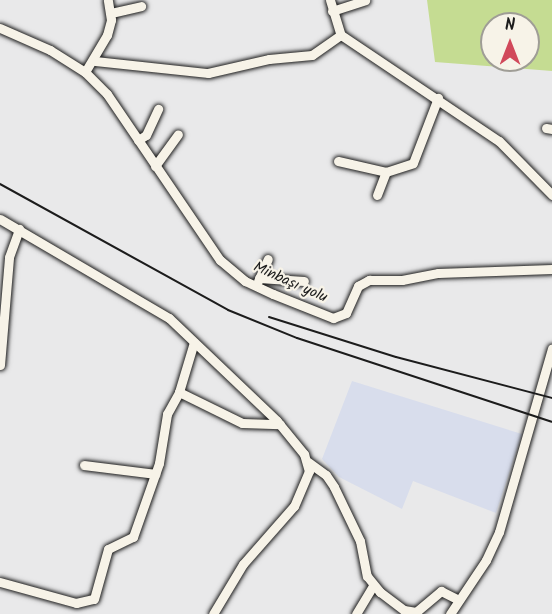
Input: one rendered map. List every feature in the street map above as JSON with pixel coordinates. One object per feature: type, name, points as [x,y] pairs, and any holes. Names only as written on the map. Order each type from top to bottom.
[{"type":"street","points":[[85,72],[95,61],[107,35],[111,13],[108,0]]},
{"type":"street","points":[[330,0],[341,35],[499,141],[552,195]]},
{"type":"street","points":[[332,11],[365,0]]},
{"type":"street","points":[[111,13],[141,6]]},
{"type":"street","name":"Minbaşı yolu","points":[[0,28],[51,50],[85,72],[107,94],[220,260],[257,282],[333,318],[346,313],[358,286],[369,280],[402,280],[438,273],[552,269]]},
{"type":"street","points":[[95,61],[208,73],[269,59],[312,55],[341,35]]},
{"type":"street","points":[[338,161],[386,172],[415,160],[438,98]]},
{"type":"street","points":[[138,140],[146,135],[158,109]]},
{"type":"street","points":[[155,166],[178,134]]},
{"type":"street","points":[[376,195],[386,172]]},
{"type":"street","points":[[0,219],[149,304],[194,342],[280,424],[308,462],[326,475],[334,487],[356,531],[364,569],[373,585],[404,610],[416,612],[441,591],[459,600]]},
{"type":"street","points":[[0,365],[9,256],[19,230]]},
{"type":"street","points":[[268,259],[257,282],[304,281]]},
{"type":"street","points":[[0,582],[76,603],[94,599],[108,549],[133,537],[155,474],[167,414],[179,392],[194,342]]},
{"type":"street","points":[[450,614],[499,532],[552,348]]},
{"type":"street","points":[[179,392],[242,423],[280,424]]},
{"type":"street","points":[[213,614],[243,564],[294,506],[306,483],[308,462]]},
{"type":"street","points":[[84,465],[155,474]]},
{"type":"street","points":[[356,614],[373,585]]},
{"type":"shaded area","points":[[352,381],[522,434],[496,513],[413,481],[402,509],[339,477],[322,459]]},
{"type":"green space","points":[[427,0],[552,0],[552,71],[540,70],[540,12],[480,12],[480,65],[435,62]]},
{"type":"railway","points":[[0,184],[228,310],[297,338],[552,422]]},
{"type":"railway","points":[[269,317],[396,357],[552,398]]}]
